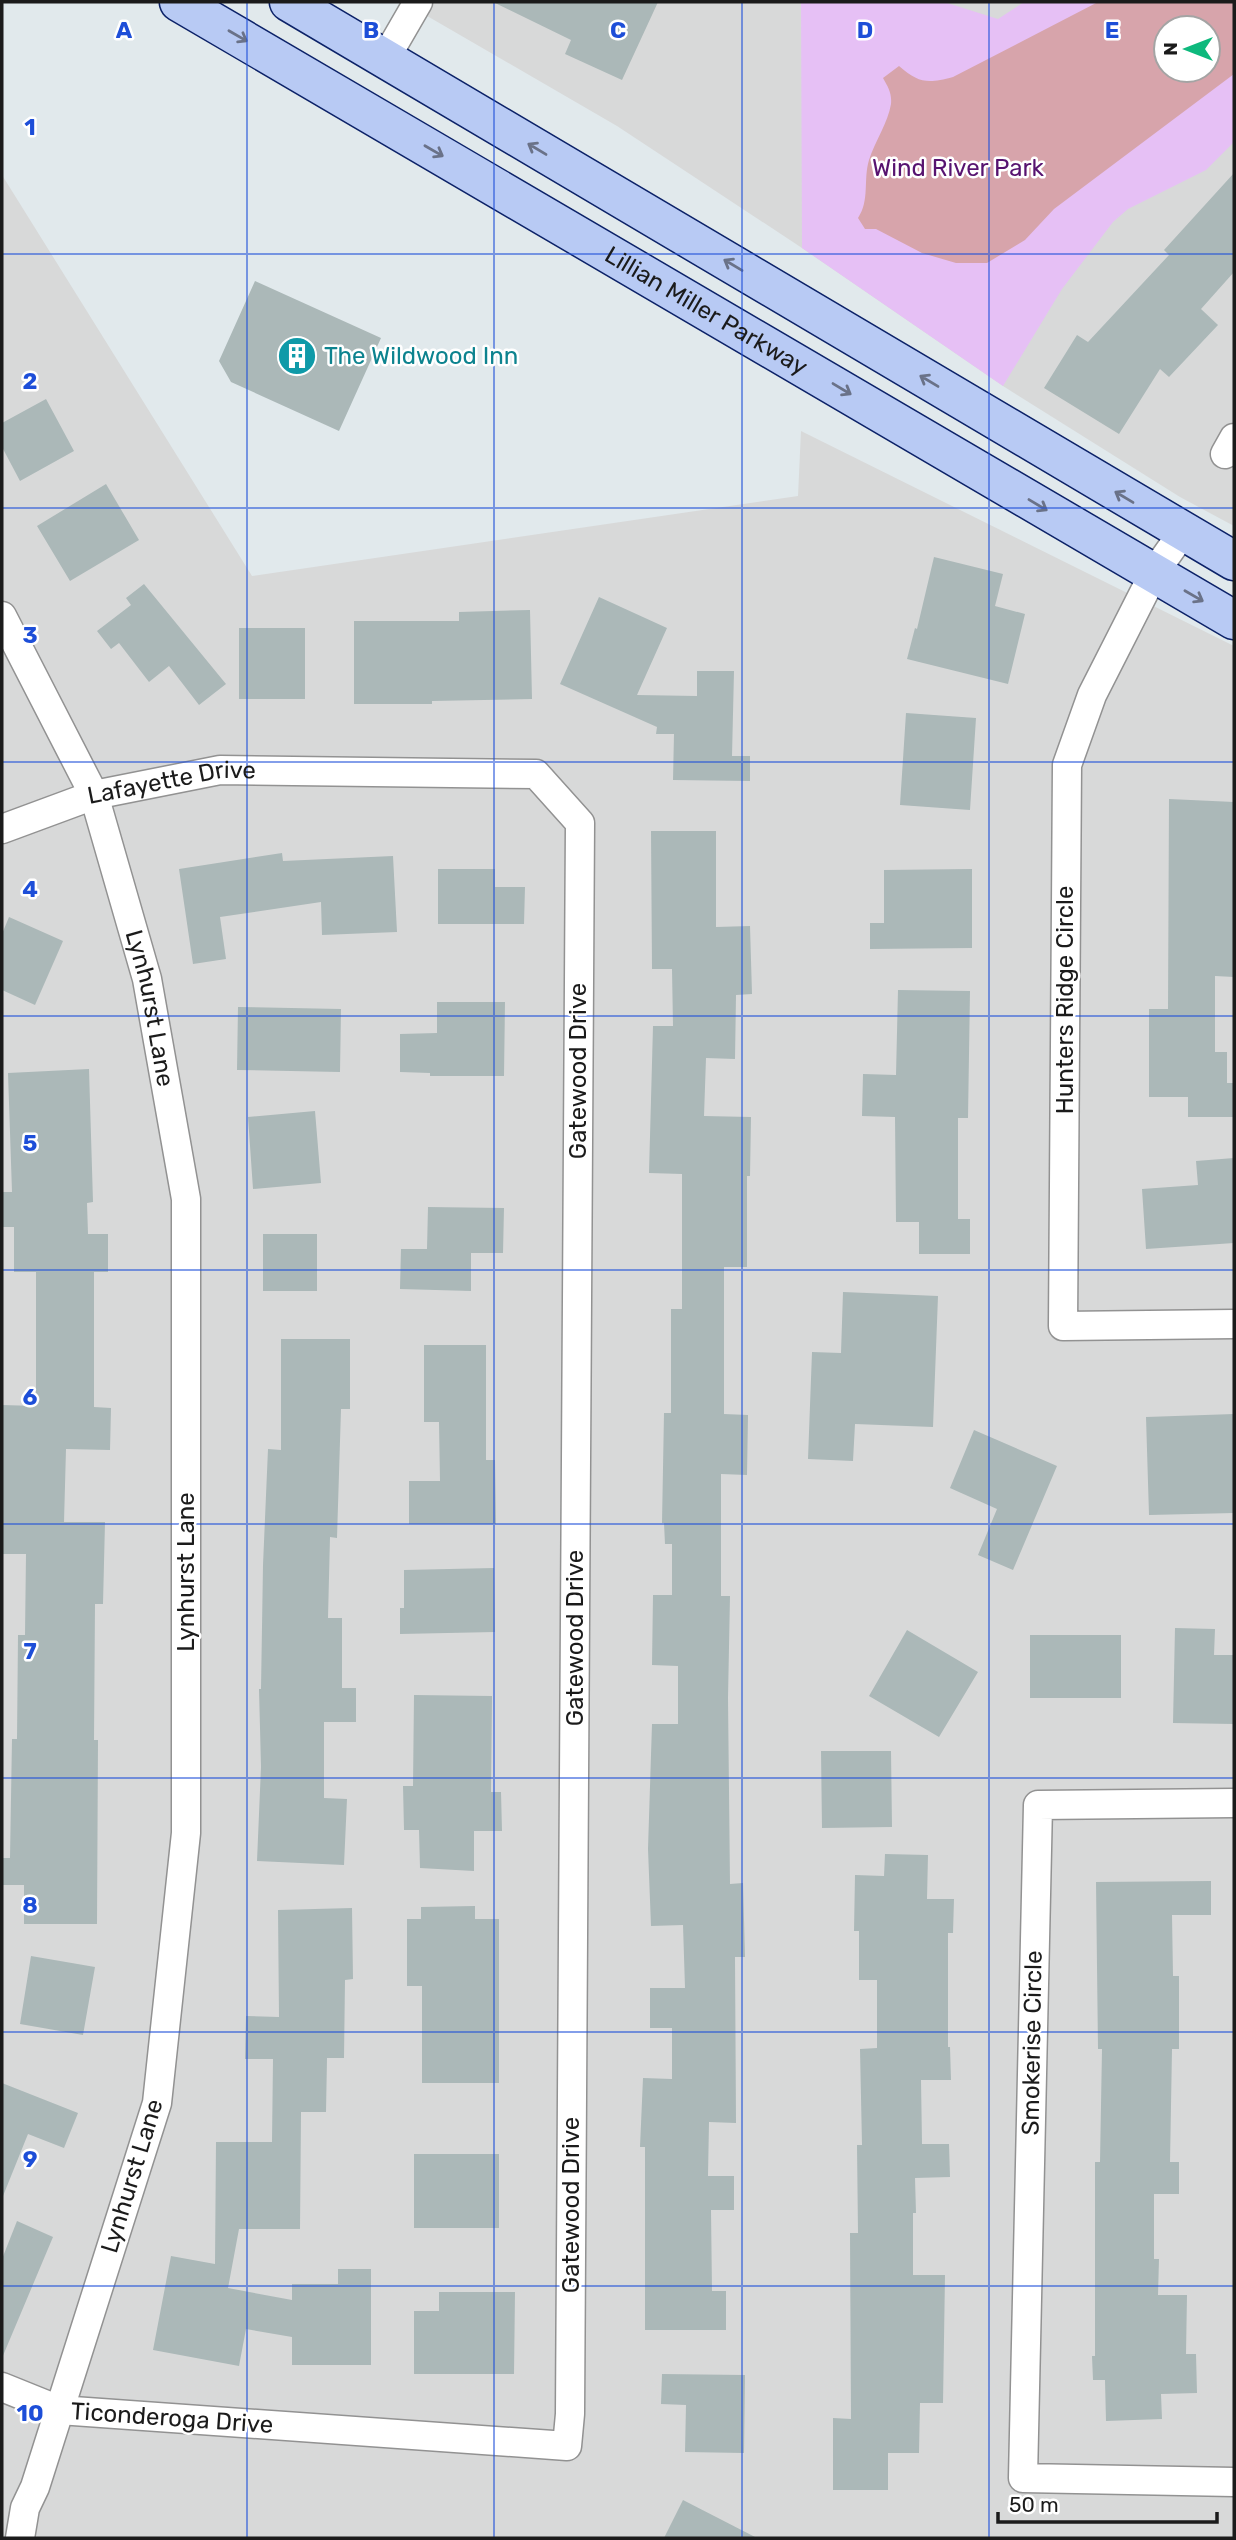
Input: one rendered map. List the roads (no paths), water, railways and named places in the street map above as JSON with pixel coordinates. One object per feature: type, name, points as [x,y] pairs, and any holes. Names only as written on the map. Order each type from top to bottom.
[{"type":"main road","name":"Lillian Miller Parkway","points":[[179,2],[1234,620]]},
{"type":"main road","name":"Lillian Miller Parkway","points":[[289,2],[1234,561]]},
{"type":"street","points":[[385,59],[418,2]]},
{"type":"street","name":"Hunters Ridge Circle","points":[[1183,531],[1154,573],[1092,695],[1067,765],[1063,1326],[1234,1324]]},
{"type":"street","name":"Lynhurst Lane","points":[[2,616],[93,795],[147,979],[186,1199],[186,1833],[157,2103],[35,2487],[25,2508],[20,2538]]},
{"type":"street","name":"Lafayette Drive","points":[[2,829],[93,795],[220,770],[346,772]]},
{"type":"street","name":"Gatewood Drive","points":[[304,2427],[566,2446],[570,2414],[580,823],[536,774],[346,772]]},
{"type":"street","name":"Smokerise Circle","points":[[1234,1803],[1038,1805],[1023,2478],[1234,2482]]},
{"type":"street","name":"Ticonderoga Drive","points":[[2,2387],[60,2410],[304,2427]]},
{"type":"place","name":"The Wildwood Inn","points":[[297,356]]},
{"type":"park label","name":"Wind River Park","points":[[958,168]]}]
